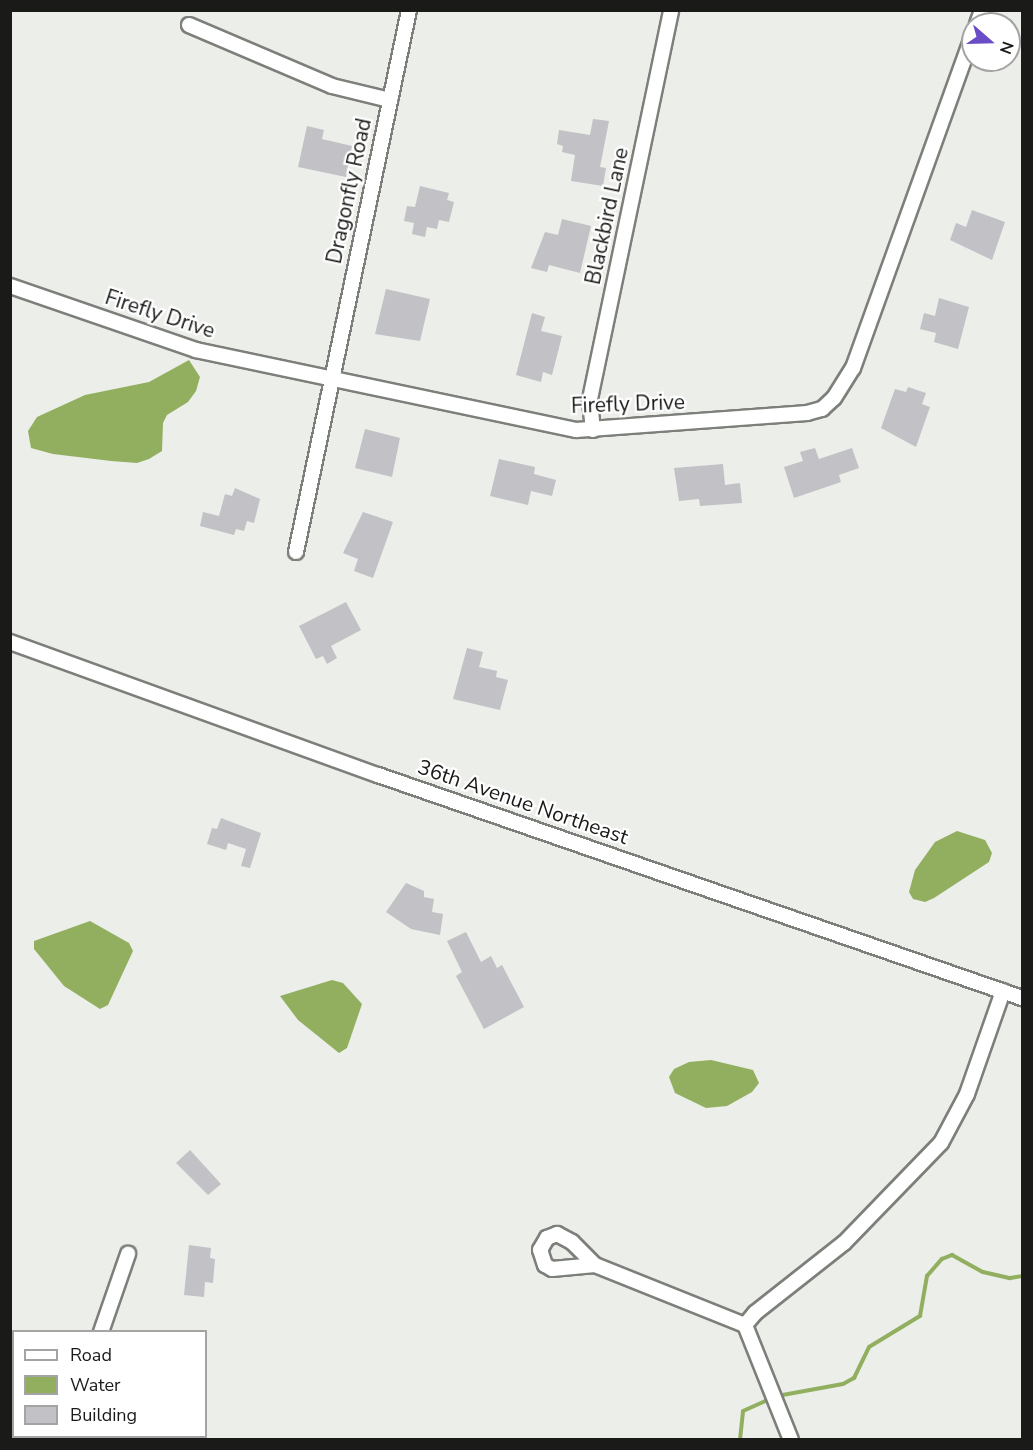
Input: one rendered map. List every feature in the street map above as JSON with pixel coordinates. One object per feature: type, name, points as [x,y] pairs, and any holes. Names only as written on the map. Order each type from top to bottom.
[{"type":"street","name":"Dragonfly Road","points":[[296,552],[409,10]]},
{"type":"street","name":"Blackbird Lane","points":[[593,430],[590,399],[671,10]]},
{"type":"street","points":[[189,25],[332,86],[390,100]]},
{"type":"street","name":"Firefly Drive","points":[[10,286],[177,345],[331,380],[593,430],[807,413],[822,409],[834,398],[853,368],[961,68]]},
{"type":"street","name":"36th Avenue Northeast","points":[[10,642],[378,775],[1023,998]]},
{"type":"street","points":[[745,1325],[844,1243],[940,1143],[966,1094],[1003,991]]},
{"type":"street","points":[[102,1330],[128,1254]]},
{"type":"street","points":[[595,1265],[745,1325],[771,1385],[791,1440]]},
{"type":"water","points":[[189,360],[200,377],[196,391],[188,402],[167,415],[163,423],[162,451],[149,459],[137,463],[111,461],[53,454],[31,448],[28,431],[37,417],[85,395],[149,382]]},
{"type":"water","points":[[957,831],[985,840],[992,853],[989,862],[934,898],[925,902],[913,899],[909,892],[915,870],[935,842]]},
{"type":"water","points":[[90,921],[129,943],[133,951],[108,1005],[100,1009],[64,986],[34,949],[34,941]]},
{"type":"water","points":[[332,980],[343,983],[362,1004],[347,1048],[339,1053],[298,1020],[280,996]]},
{"type":"water","points":[[711,1060],[753,1070],[759,1083],[752,1092],[727,1106],[706,1108],[675,1093],[669,1077],[674,1069],[689,1062]]},
{"type":"building","points":[[593,119],[609,121],[600,167],[606,168],[603,186],[571,181],[575,155],[562,152],[563,146],[557,144],[559,130],[590,135]]},
{"type":"building","points":[[307,126],[324,130],[322,139],[352,146],[346,177],[298,167]]},
{"type":"building","points":[[420,186],[449,193],[447,200],[454,202],[449,222],[439,220],[437,229],[427,227],[425,237],[412,234],[414,223],[404,221],[407,206],[415,207]]},
{"type":"building","points":[[972,210],[1005,222],[992,260],[950,240],[956,223],[966,227]]},
{"type":"building","points":[[562,219],[591,226],[580,273],[549,265],[547,272],[531,268],[545,232],[558,235]]},
{"type":"building","points":[[386,289],[430,299],[420,341],[375,334]]},
{"type":"building","points":[[939,298],[969,307],[958,349],[934,342],[936,333],[920,329],[924,313],[935,316]]},
{"type":"building","points":[[532,313],[545,317],[541,331],[562,336],[552,375],[543,372],[541,382],[516,375]]},
{"type":"building","points":[[908,387],[926,393],[922,404],[930,407],[916,447],[881,428],[895,389],[906,392]]},
{"type":"building","points":[[365,429],[400,438],[392,477],[355,468]]},
{"type":"building","points":[[815,448],[819,459],[852,448],[859,468],[839,475],[841,482],[794,498],[784,467],[803,461],[800,452]]},
{"type":"building","points":[[499,459],[535,467],[534,474],[556,480],[552,496],[531,491],[528,505],[490,496]]},
{"type":"building","points":[[723,464],[725,485],[740,483],[742,503],[700,506],[699,499],[679,501],[674,468]]},
{"type":"building","points":[[235,488],[260,499],[254,523],[247,521],[244,531],[236,529],[234,535],[200,526],[203,512],[219,516],[225,494],[232,496]]},
{"type":"building","points":[[363,512],[393,522],[373,578],[354,571],[358,559],[343,553]]},
{"type":"building","points":[[346,602],[361,630],[331,646],[337,658],[327,664],[323,656],[316,659],[299,626]]},
{"type":"building","points":[[467,648],[483,652],[479,667],[497,671],[496,677],[508,680],[500,710],[453,699]]},
{"type":"building","points":[[221,818],[261,833],[250,868],[241,866],[246,849],[228,843],[226,850],[207,844],[212,828],[217,829]]},
{"type":"building","points":[[406,883],[424,891],[424,897],[434,899],[432,912],[443,914],[440,935],[411,929],[386,912]]},
{"type":"building","points":[[466,932],[481,962],[491,956],[497,968],[502,965],[524,1007],[484,1029],[456,976],[462,972],[447,941]]},
{"type":"building","points":[[190,1150],[221,1184],[208,1195],[176,1163]]},
{"type":"building","points":[[189,1245],[211,1248],[210,1258],[215,1259],[213,1283],[205,1282],[204,1297],[184,1295]]},
{"type":"waterway","points":[[777,1396],[843,1384],[854,1378],[869,1347],[920,1316],[927,1276],[942,1259],[952,1255],[983,1272],[1010,1278],[1022,1276]]},
{"type":"waterway","points":[[740,1440],[743,1411],[770,1399]]}]
